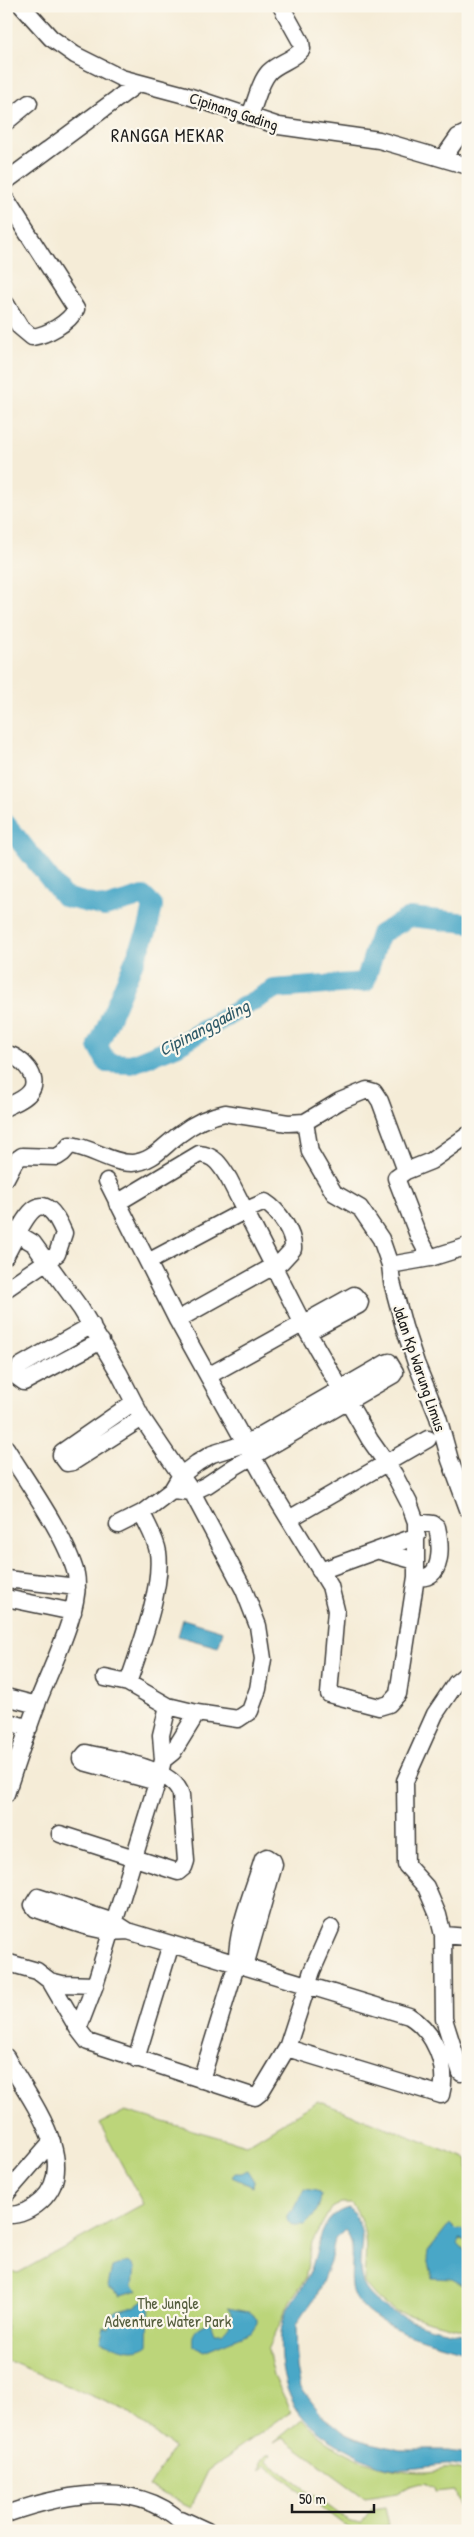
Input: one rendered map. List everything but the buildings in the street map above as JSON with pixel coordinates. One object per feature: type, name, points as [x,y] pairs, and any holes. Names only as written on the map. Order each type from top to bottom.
[{"type":"street","name":"Cipinang Gading","points":[[22,6],[51,38],[75,56],[106,73],[137,84],[185,95],[280,126],[379,140],[444,157],[468,166]]},
{"type":"street","points":[[250,117],[269,72],[283,61],[294,57],[302,48],[301,42],[280,6]]},
{"type":"street","points":[[6,181],[137,84]]},
{"type":"street","points":[[6,122],[30,103]]},
{"type":"street","points":[[444,157],[458,138],[468,132]]},
{"type":"street","points":[[6,200],[76,309],[68,319],[52,330],[32,337],[20,327],[6,304]]},
{"type":"street","points":[[6,1054],[18,1058],[25,1066],[32,1075],[34,1086],[30,1093],[6,1107]]},
{"type":"street","points":[[6,1178],[15,1161],[22,1156],[57,1158],[63,1154],[70,1144],[88,1148],[124,1162],[142,1161],[160,1152],[180,1134],[215,1115],[225,1113],[288,1123],[305,1122],[355,1093],[367,1090],[374,1092],[380,1101],[406,1171]]},
{"type":"street","name":"Jalan Kp Warung Limus","points":[[305,1122],[310,1152],[334,1193],[357,1205],[369,1218],[381,1239],[390,1265],[392,1282],[404,1327],[438,1416],[450,1460],[468,1509]]},
{"type":"street","points":[[430,1258],[418,1236],[396,1178],[406,1171],[431,1161],[468,1135]]},
{"type":"street","points":[[107,1181],[117,1203],[177,1320],[289,1519],[330,1586],[336,1610],[329,1694],[378,1707],[389,1704],[398,1694],[416,1569],[416,1529],[409,1503],[306,1328],[272,1266],[229,1179],[218,1162],[209,1155],[200,1154],[117,1203]]},
{"type":"street","points":[[148,1262],[244,1211],[266,1202],[273,1207],[294,1240],[293,1249],[289,1256],[177,1320]]},
{"type":"street","points":[[6,1255],[12,1230],[31,1209],[37,1206],[45,1206],[51,1210],[64,1233],[60,1248],[49,1261],[6,1289]]},
{"type":"street","points":[[12,1230],[33,1243],[49,1261],[92,1325],[142,1418],[192,1492],[253,1611],[260,1634],[263,1659],[258,1688],[247,1714],[234,1720],[168,1706],[128,1683],[105,1678]]},
{"type":"street","points":[[390,1265],[430,1258],[468,1246]]},
{"type":"street","points":[[92,1325],[20,1366],[17,1377],[24,1382],[101,1341]]},
{"type":"street","points":[[208,1376],[306,1328]]},
{"type":"street","points":[[172,1490],[192,1492],[251,1449],[344,1394]]},
{"type":"street","points":[[134,1402],[62,1452],[63,1458],[67,1463],[73,1462],[142,1418]]},
{"type":"street","points":[[289,1519],[428,1439]]},
{"type":"street","points":[[6,1448],[65,1548],[76,1575],[77,1587],[73,1612],[37,1705],[6,1794]]},
{"type":"street","points":[[118,1525],[142,1513],[172,1490],[181,1475],[212,1454],[251,1449]]},
{"type":"street","points":[[128,1683],[146,1629],[158,1568],[156,1544],[142,1513]]},
{"type":"street","points":[[320,1571],[380,1551],[416,1529],[433,1524],[437,1527],[440,1557],[437,1567],[431,1575],[423,1578],[416,1569],[380,1551]]},
{"type":"street","points":[[6,1579],[77,1587]]},
{"type":"street","points":[[23,1602],[28,1581]]},
{"type":"street","points":[[6,1598],[73,1612]]},
{"type":"street","points":[[461,2073],[444,2019],[443,1935],[438,1915],[426,1887],[406,1865],[406,1781],[436,1714],[456,1683],[468,1673]]},
{"type":"street","points":[[6,1698],[37,1705]]},
{"type":"street","points":[[78,2029],[118,1928],[134,1858],[160,1772],[161,1735],[168,1706]]},
{"type":"street","points":[[160,1772],[197,1713]]},
{"type":"street","points":[[6,1721],[29,1728]]},
{"type":"street","points":[[60,1834],[178,1872],[184,1867],[186,1861],[179,1788],[173,1780],[160,1772]]},
{"type":"street","points":[[201,2080],[241,1965],[274,1865],[273,1860],[267,1857],[263,1859],[237,1948],[241,1965]]},
{"type":"street","points":[[118,1928],[409,2016],[416,2020],[429,2034],[435,2045],[443,2077],[441,2095],[287,2048]]},
{"type":"street","points":[[9,1963],[38,1971],[50,1981],[78,2029],[88,2042],[255,2097],[260,2093],[287,2048],[307,1985],[331,1928]]},
{"type":"street","points":[[443,1935],[468,1937]]},
{"type":"street","points":[[136,2059],[171,1944]]},
{"type":"street","points":[[50,1981],[62,1984],[95,1985]]},
{"type":"street","points":[[6,2057],[52,2141],[57,2167],[56,2179],[50,2192],[23,2213],[6,2215]]},
{"type":"street","points":[[6,2194],[52,2141]]},
{"type":"street","points":[[6,2514],[67,2496],[101,2494],[144,2500],[186,2525],[207,2531]]},
{"type":"green space","name":"The Jungle Adventure Water Park","points":[[318,2101],[468,2159],[468,2331],[396,2312],[377,2298],[364,2283],[366,2251],[362,2223],[357,2213],[351,2203],[341,2203],[331,2208],[312,2242],[305,2279],[290,2301],[268,2350],[274,2376],[291,2411],[208,2471],[191,2507],[149,2487],[174,2448],[125,2410],[9,2361],[6,2364],[6,2270],[18,2273],[143,2204],[100,2124],[125,2111],[246,2145]]},
{"type":"green space","points":[[302,2419],[313,2431],[341,2450],[373,2464],[406,2471],[430,2472],[453,2469],[468,2473],[468,2531],[466,2531],[454,2490],[435,2492],[434,2488],[425,2482],[409,2486],[397,2493],[365,2498],[283,2438],[273,2443]]},
{"type":"green space","points":[[268,2455],[271,2455],[267,2461],[350,2522],[361,2524],[372,2509],[385,2507],[389,2525],[380,2527],[380,2531],[352,2531],[265,2465],[260,2471],[261,2461]]},
{"type":"water","points":[[183,1619],[223,1631],[218,1647],[178,1636]]},
{"type":"water","points":[[247,2170],[254,2181],[253,2187],[232,2177],[235,2173],[242,2173]]},
{"type":"water","points":[[304,2189],[317,2191],[321,2195],[318,2208],[305,2225],[292,2225],[287,2221],[287,2215],[294,2209]]},
{"type":"water","points":[[349,2208],[356,2218],[362,2234],[360,2267],[361,2277],[366,2289],[389,2310],[406,2318],[440,2330],[468,2334],[468,2352],[400,2330],[382,2322],[367,2312],[357,2300],[352,2286],[352,2250],[345,2230],[335,2239],[330,2262],[317,2295],[296,2324],[297,2368],[301,2388],[321,2414],[346,2434],[363,2441],[401,2450],[449,2450],[468,2453],[468,2469],[448,2465],[408,2469],[393,2468],[372,2462],[335,2443],[311,2426],[294,2404],[288,2391],[281,2359],[280,2340],[285,2314],[310,2272],[326,2225],[332,2217]]},
{"type":"water","points":[[450,2223],[457,2230],[462,2229],[468,2236],[468,2241],[459,2239],[458,2243],[468,2254],[468,2288],[452,2279],[432,2278],[427,2259],[428,2251]]},
{"type":"water","points":[[125,2262],[130,2263],[135,2268],[133,2286],[137,2291],[121,2296],[108,2286],[112,2267]]},
{"type":"water","points":[[145,2299],[152,2303],[149,2318],[148,2345],[137,2350],[131,2350],[100,2341],[104,2327],[109,2328],[114,2312],[134,2307]]},
{"type":"water","points":[[228,2308],[249,2312],[257,2319],[257,2323],[251,2332],[204,2351],[193,2346],[194,2333],[201,2326],[210,2322],[214,2333],[222,2333],[225,2330],[232,2318]]},
{"type":"waterway","name":"Cipinanggading","points":[[6,824],[64,897],[105,907],[143,896],[153,906],[148,929],[98,1046],[107,1063],[131,1064],[176,1046],[274,989],[365,982],[380,934],[410,917],[468,923]]},
{"type":"district","name":"RANGGA MEKAR","points":[[168,136]]}]
